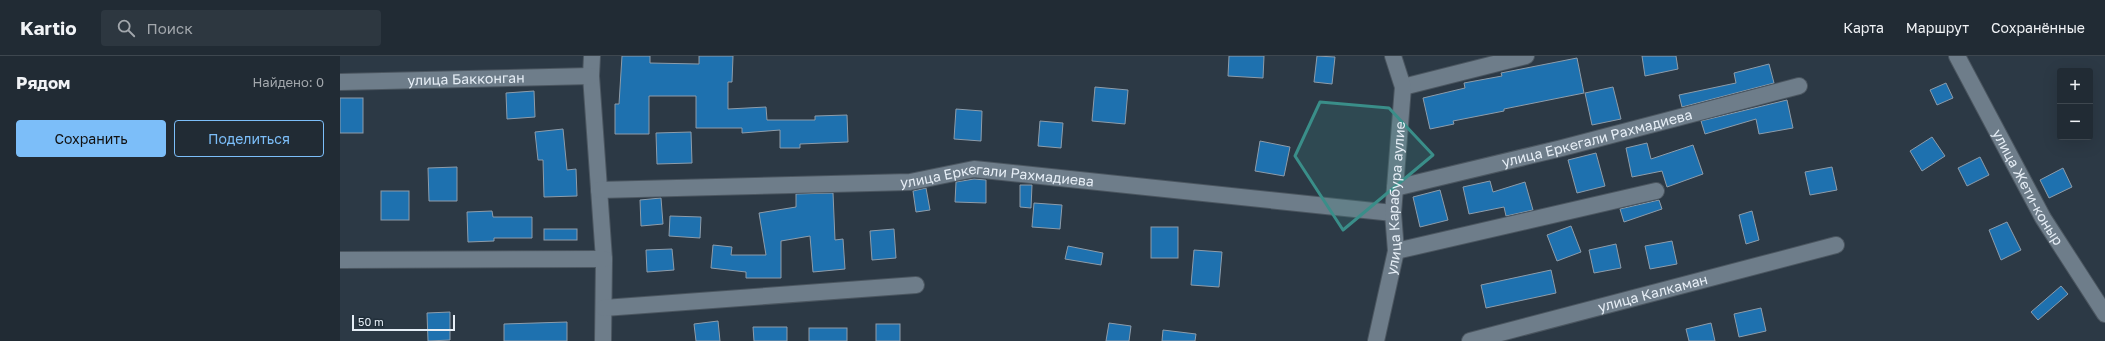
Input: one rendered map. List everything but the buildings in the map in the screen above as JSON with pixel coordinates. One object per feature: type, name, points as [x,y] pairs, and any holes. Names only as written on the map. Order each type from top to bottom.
[{"type":"street","points":[[592,56],[591,76],[604,259],[603,341]]},
{"type":"street","name":"улица Карабура аулие","points":[[1376,341],[1396,251],[1393,213],[1403,87],[1393,56]]},
{"type":"street","points":[[1403,87],[1526,56]]},
{"type":"street","name":"улица Жети-коныр","points":[[1956,56],[2043,218],[2105,314]]},
{"type":"street","name":"улица Бакконган","points":[[340,82],[591,76]]},
{"type":"street","name":"улица Еркегали Рахмадиева","points":[[1395,188],[1562,148],[1799,86]]},
{"type":"street","name":"улица Еркегали Рахмадиева","points":[[599,190],[910,182],[974,169],[1393,213]]},
{"type":"street","points":[[1396,251],[1656,191]]},
{"type":"street","name":"улица Калкаман","points":[[1470,341],[1836,245]]},
{"type":"street","points":[[340,260],[604,259]]},
{"type":"street","points":[[604,308],[916,285]]},
{"type":"highlighted area","points":[[1320,102],[1389,108],[1433,155],[1343,230],[1295,156]]}]
